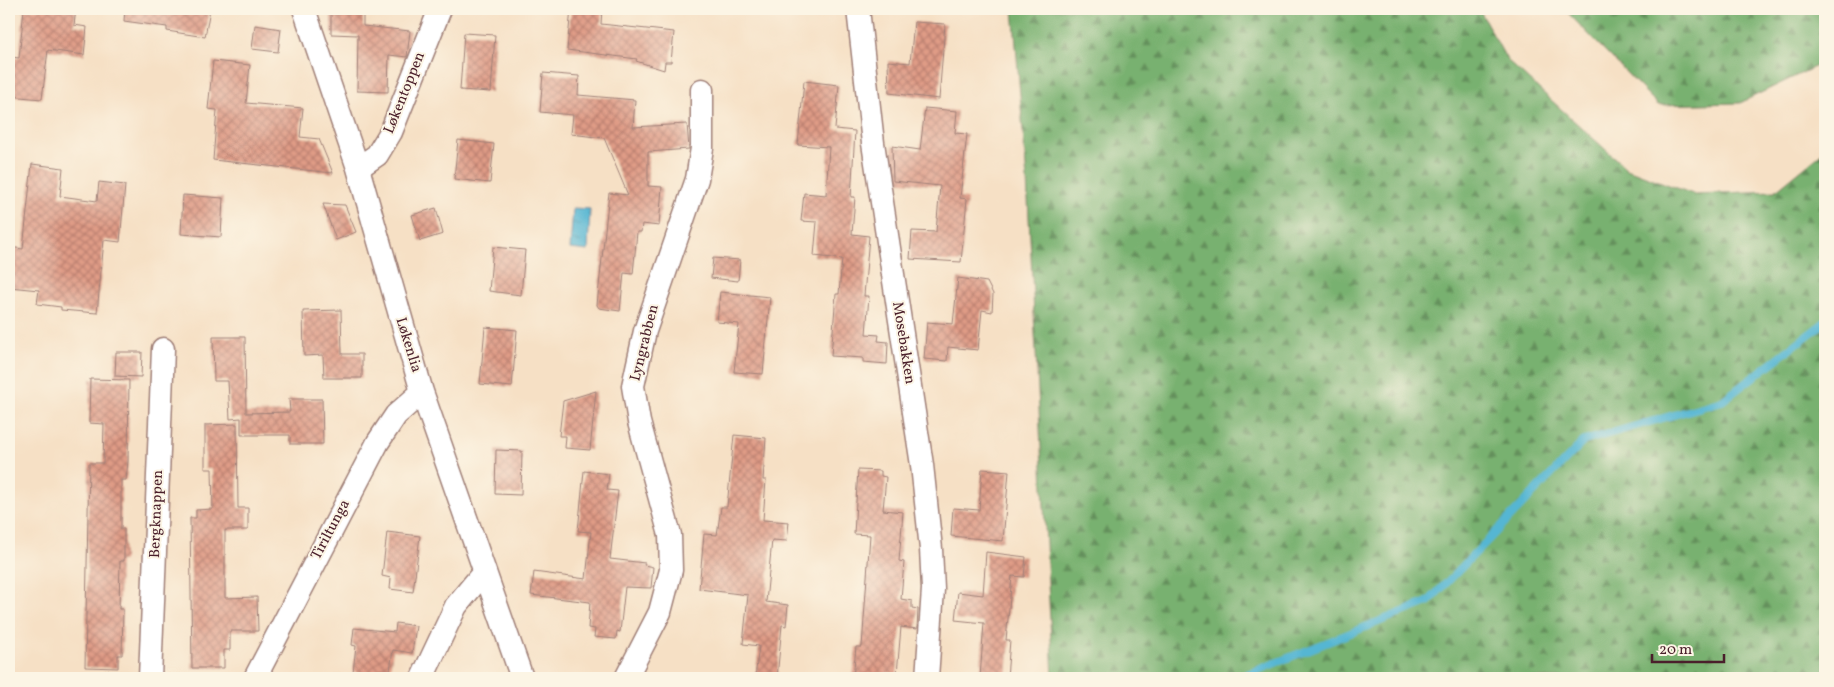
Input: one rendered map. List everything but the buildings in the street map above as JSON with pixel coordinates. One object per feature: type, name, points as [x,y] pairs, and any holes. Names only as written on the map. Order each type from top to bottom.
[{"type":"street","name":"Løkenlia","points":[[304,9],[358,168],[422,392],[522,678]]},
{"type":"street","name":"Løkentoppen","points":[[358,168],[377,155],[390,132],[440,9]]},
{"type":"street","name":"Mosebakken","points":[[858,9],[873,144],[922,465],[931,549],[933,597],[927,678]]},
{"type":"street","name":"Lyngrabben","points":[[626,678],[660,612],[671,570],[670,535],[639,422],[633,386],[645,331],[697,178],[702,148],[702,90]]},
{"type":"street","name":"Bergknappen","points":[[150,678],[163,349]]},
{"type":"street","name":"Tiriltunga","points":[[255,678],[378,442],[396,415],[422,392]]},
{"type":"street","points":[[422,678],[456,606],[484,572]]},
{"type":"green space","points":[[1013,9],[1479,9],[1507,60],[1627,169],[1693,194],[1775,191],[1825,150],[1825,678],[1053,678],[1027,180]]},
{"type":"green space","points":[[1564,9],[1825,9],[1825,62],[1740,103],[1658,105]]},
{"type":"water","points":[[573,208],[590,209],[588,251],[570,249]]},
{"type":"waterway","points":[[1238,678],[1428,602],[1584,441],[1722,401],[1825,322]]}]
